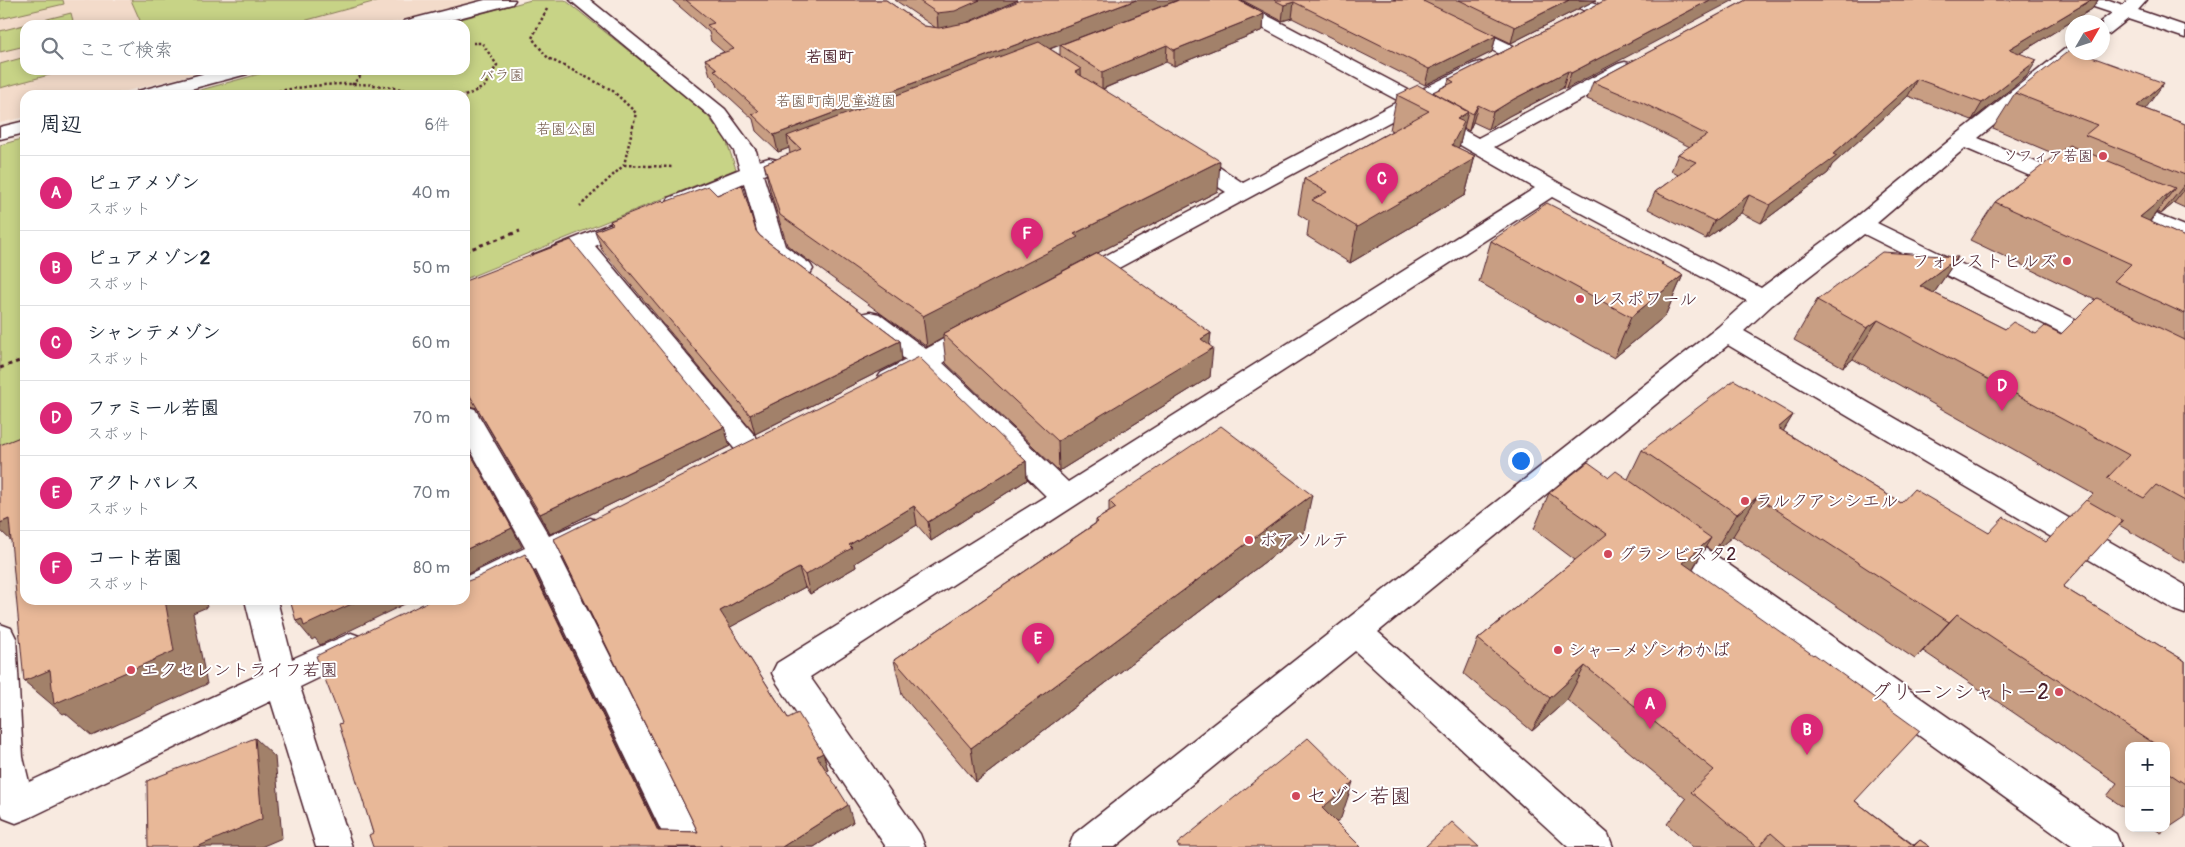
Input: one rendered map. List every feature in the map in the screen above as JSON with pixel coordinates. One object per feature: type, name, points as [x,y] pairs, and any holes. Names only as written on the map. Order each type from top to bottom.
[{"type":"street","points":[[430,20],[506,0]]},
{"type":"street","points":[[579,0],[718,113],[745,151],[774,248],[822,284]]},
{"type":"street","points":[[1224,0],[1410,104],[1551,188],[1763,299]]},
{"type":"street","points":[[1058,291],[1519,48],[1404,0]]},
{"type":"street","points":[[1583,9],[1614,0]]},
{"type":"street","points":[[2091,0],[2132,6],[2185,32]]},
{"type":"street","points":[[2110,24],[2132,6]]},
{"type":"street","points":[[1087,847],[1356,631],[1576,472],[1763,299],[1862,224],[1963,138],[2055,77],[2067,60]]},
{"type":"street","points":[[1479,146],[1638,61]]},
{"type":"street","points":[[164,90],[221,75]]},
{"type":"street","points":[[0,133],[20,128]]},
{"type":"street","points":[[1963,138],[2185,234]]},
{"type":"street","points":[[1170,145],[1243,192]]},
{"type":"street","points":[[518,269],[787,158]]},
{"type":"street","points":[[899,845],[789,673],[1551,188]]},
{"type":"street","points":[[1862,224],[2124,353]]},
{"type":"street","points":[[581,244],[752,450]]},
{"type":"street","points":[[854,308],[925,361],[1066,498]]},
{"type":"street","points":[[873,388],[996,324]]},
{"type":"street","points":[[1727,333],[2185,601]]},
{"type":"street","points":[[470,425],[543,552],[688,847]]},
{"type":"street","points":[[470,588],[613,518]]},
{"type":"street","points":[[1644,521],[2103,847]]},
{"type":"street","points":[[262,605],[281,681],[334,847]]},
{"type":"street","points":[[1356,631],[1595,847]]},
{"type":"street","points":[[0,638],[3,758],[16,806],[377,634]]},
{"type":"path","points":[[548,8],[532,38],[548,58],[612,90],[636,113],[624,165],[574,212]]},
{"type":"path","points":[[470,43],[482,43],[497,65],[484,87],[470,94]]},
{"type":"path","points":[[351,86],[361,75]]},
{"type":"path","points":[[283,90],[312,84],[414,90]]},
{"type":"path","points":[[470,249],[528,228]]},
{"type":"path","points":[[0,368],[20,361]]},
{"type":"shaded area","points":[[0,0],[482,0],[404,20],[20,20],[20,75],[189,75],[131,90],[20,90],[20,118],[0,123]]},
{"type":"green space","points":[[0,0],[63,0],[64,4],[0,19]]},
{"type":"green space","points":[[131,0],[380,0],[307,20],[140,20]]},
{"type":"green space","name":"若園公園","points":[[531,0],[565,0],[707,115],[726,140],[736,169],[470,277],[470,90],[200,90],[256,75],[470,75],[470,20],[457,20]]},
{"type":"green space","points":[[71,13],[73,20],[43,20]]},
{"type":"green space","points":[[20,26],[20,47],[0,52],[0,31]]},
{"type":"green space","points":[[20,58],[20,75],[49,75],[0,88],[0,64]]},
{"type":"green space","points":[[20,139],[20,459],[0,467],[0,145]]},
{"type":"building","points":[[686,0],[886,0],[924,26],[939,28],[970,22],[1021,0],[1136,0],[774,135],[752,114],[759,111],[714,70],[717,69],[705,59],[734,49],[707,25],[714,23]]},
{"type":"building","points":[[918,0],[980,0],[955,11],[937,13]]},
{"type":"building","points":[[1179,0],[1238,0],[1264,14],[1174,50],[1167,45],[1102,72],[1060,45]]},
{"type":"building","points":[[1274,0],[1421,0],[1496,36],[1429,69],[1294,2],[1284,5]]},
{"type":"building","points":[[1459,0],[1569,0],[1515,27]]},
{"type":"building","points":[[1606,0],[1710,0],[1571,73],[1568,71],[1493,112],[1478,105],[1473,114],[1433,92],[1454,82],[1449,79]]},
{"type":"building","points":[[1746,0],[2091,0],[2009,49],[2037,60],[1982,103],[1917,79],[1833,154],[1837,156],[1770,205],[1749,195],[1714,221],[1655,192],[1696,162],[1678,154],[1707,135],[1643,103],[1593,82]]},
{"type":"building","points":[[1039,42],[1081,69],[1075,72],[1220,161],[1074,234],[1078,237],[923,316],[780,215],[764,164],[801,149],[787,136]]},
{"type":"building","points":[[2065,54],[2065,60],[2100,60],[2164,83],[2137,106],[2185,124],[2185,175],[2085,135],[2097,125],[2015,93]]},
{"type":"building","points":[[1418,85],[1468,112],[1457,119],[1464,122],[1452,145],[1475,156],[1472,158],[1474,159],[1357,227],[1312,200],[1327,192],[1304,179],[1429,111],[1397,95]]},
{"type":"building","points":[[2069,145],[2175,188],[2140,217],[2185,237],[2185,314],[2114,281],[2131,264],[1995,202]]},
{"type":"building","points":[[742,185],[756,231],[760,236],[900,341],[750,415],[595,231],[613,224],[610,221],[663,200],[665,202],[708,186],[717,195]]},
{"type":"building","points":[[1547,203],[1683,275],[1631,317],[1491,241]]},
{"type":"building","points":[[571,240],[724,427],[540,514],[470,396],[470,279]]},
{"type":"building","points":[[1882,252],[1958,257],[1920,286],[2005,329],[2013,322],[2036,334],[2045,326],[2061,334],[2097,298],[2185,340],[2185,501],[2156,485],[2144,498],[2107,478],[2129,455],[1878,320],[1867,328],[1817,300]]},
{"type":"building","points":[[1098,253],[1211,333],[1201,339],[1213,348],[1058,441],[943,334]]},
{"type":"building","points":[[919,357],[1026,461],[928,522],[914,506],[849,545],[852,548],[805,575],[799,568],[720,611],[788,718],[798,713],[823,753],[817,756],[848,805],[782,847],[723,847],[722,845],[719,847],[373,847],[369,835],[373,833],[339,724],[342,723],[316,656],[421,605],[470,605],[470,580],[525,554],[658,831],[698,832],[554,539]]},
{"type":"building","points":[[1734,380],[1793,415],[1778,428],[1901,503],[1914,489],[1989,533],[2004,517],[2046,542],[2086,500],[2123,521],[2063,587],[2185,661],[2185,784],[2170,774],[2170,742],[2152,742],[1957,614],[1949,622],[1757,497],[1737,514],[1642,450]]},
{"type":"building","points":[[1221,426],[1312,495],[971,748],[894,660],[1098,522],[1096,520],[1116,508],[1109,501]]},
{"type":"building","points":[[20,437],[20,605],[166,605],[174,651],[54,704],[50,670],[24,681],[9,519],[0,523],[0,445]]},
{"type":"building","points":[[470,453],[512,528],[470,548]]},
{"type":"building","points":[[1588,462],[1609,477],[1616,471],[1711,538],[1683,563],[1814,654],[1920,731],[1855,801],[1914,846],[1920,840],[1930,847],[1787,847],[1771,833],[1757,847],[1691,792],[1714,770],[1585,666],[1550,698],[1478,639],[1607,534],[1549,493]]},
{"type":"building","points":[[291,605],[349,605],[304,626],[302,619],[296,621]]},
{"type":"building","points":[[255,738],[262,819],[197,847],[148,847],[147,781]]},
{"type":"building","points":[[1308,738],[1353,782],[1322,808],[1361,847],[1179,847],[1177,844]]},
{"type":"building","points":[[1452,822],[1479,847],[1425,847]]},
{"type":"place","name":"ソフィア若園","points":[[2103,156]]},
{"type":"place","name":"シャンテメゾン","points":[[1382,204]]},
{"type":"place","name":"コート若園","points":[[1027,259]]},
{"type":"place","name":"フォレストヒルズ","points":[[2067,261]]},
{"type":"place","name":"レスポワール","points":[[1580,299]]},
{"type":"place","name":"ファミール若園","points":[[2002,411]]},
{"type":"place","name":"ラルクアンシエル","points":[[1745,501]]},
{"type":"place","name":"ボアソルテ","points":[[1249,540]]},
{"type":"place","name":"グランビスタ2","points":[[1608,554]]},
{"type":"place","name":"シャーメゾンわかば","points":[[1558,650]]},
{"type":"place","name":"アクトパレス","points":[[1038,664]]},
{"type":"place","name":"エクセレントライフ若園","points":[[131,670]]},
{"type":"place","name":"グリーンシャトー2","points":[[2059,692]]},
{"type":"place","name":"ピュアメゾン","points":[[1650,729]]},
{"type":"place","name":"ピュアメゾン2","points":[[1807,755]]},
{"type":"place","name":"セゾン若園","points":[[1296,796]]},
{"type":"district","name":"若園町","points":[[830,57]]},
{"type":"park label","name":"バラ園","points":[[502,75]]},
{"type":"park label","name":"若園町南児童遊園","points":[[836,101]]}]
